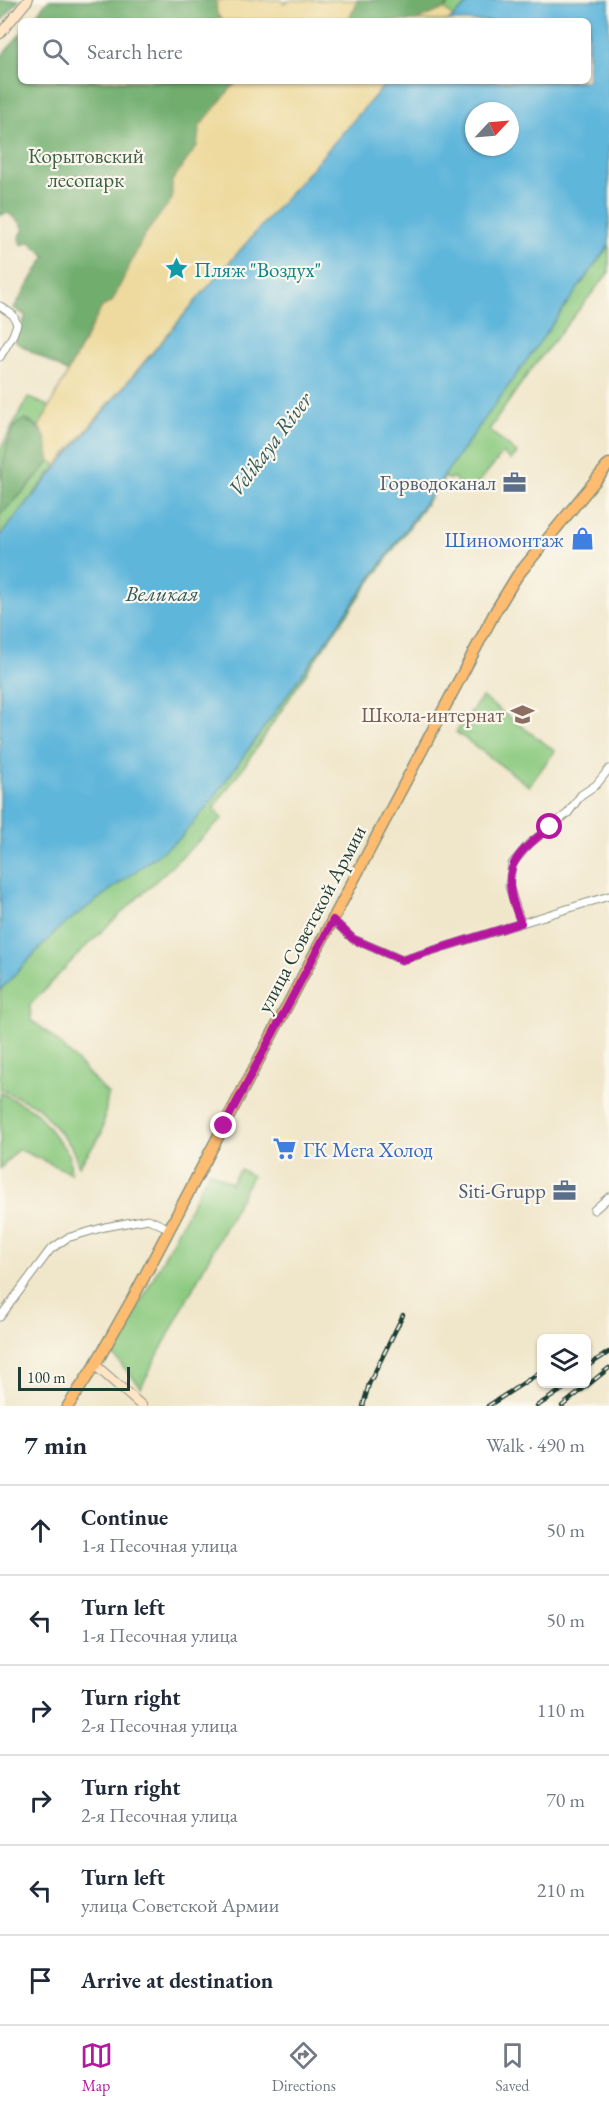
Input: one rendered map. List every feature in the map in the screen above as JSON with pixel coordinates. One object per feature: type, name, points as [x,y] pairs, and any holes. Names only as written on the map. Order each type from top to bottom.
[{"type":"main road","name":"улица Советской Армии","points":[[68,1406],[95,1365],[170,1229],[495,612],[517,576],[609,464]]},
{"type":"street","points":[[0,34],[28,0]]},
{"type":"street","points":[[0,306],[13,315],[17,324],[14,335],[0,357]]},
{"type":"street","points":[[521,923],[509,886],[512,864],[529,844],[568,813],[581,795],[596,785],[609,769]]},
{"type":"street","points":[[333,920],[353,939],[402,960],[609,896]]},
{"type":"street","points":[[594,1210],[609,1197]]},
{"type":"street","points":[[0,1317],[50,1250],[67,1238],[105,1227],[148,1219],[170,1229]]},
{"type":"street","points":[[95,1365],[142,1406]]},
{"type":"green space","points":[[0,0],[19,0],[0,23]]},
{"type":"green space","points":[[48,0],[216,0],[217,14],[220,18],[33,18]]},
{"type":"green space","points":[[357,0],[453,0],[444,9],[422,18],[349,18]]},
{"type":"green space","points":[[453,0],[472,0],[453,17],[444,9]]},
{"type":"green space","name":"Корытовский лесопарк","points":[[18,37],[18,84],[235,84],[201,126],[197,146],[172,181],[173,199],[144,236],[112,302],[102,307],[67,372],[14,341],[26,316],[14,308],[46,256],[30,242],[21,245],[19,238],[24,229],[19,221],[8,213],[0,215],[0,58]]},
{"type":"green space","points":[[609,245],[609,272],[529,372],[489,430],[517,453],[511,460],[503,453],[470,493],[452,477],[449,480],[445,477],[314,661],[214,807],[222,819],[82,950],[30,1005],[31,1021],[59,1043],[108,1094],[102,1133],[79,1166],[71,1146],[38,1107],[0,1089],[0,990],[58,929],[180,838],[210,803]]},
{"type":"green space","points":[[28,397],[50,407],[39,427],[25,419],[7,443],[4,470],[0,478],[0,450]]},
{"type":"green space","points":[[25,419],[42,432],[50,461],[0,515],[3,468],[8,442],[17,424]]},
{"type":"green space","points":[[50,461],[57,465],[0,536],[0,515]]},
{"type":"green space","points":[[482,697],[555,751],[529,786],[456,732]]},
{"type":"green space","points":[[0,1092],[36,1112],[69,1154],[71,1173],[18,1149],[0,1169]]},
{"type":"green space","points":[[240,1169],[252,1176],[141,1387],[113,1355],[209,1171],[231,1183]]},
{"type":"sand","points":[[216,0],[282,0],[283,3],[292,0],[357,0],[349,18],[220,18],[217,14]]},
{"type":"sand","points":[[444,9],[453,17],[452,18],[422,18]]},
{"type":"sand","name":"Пляж \"Воздух\"","points":[[235,84],[385,84],[194,303],[57,465],[50,461],[46,439],[39,427],[102,307],[112,302],[144,236],[172,199],[172,181],[197,146],[200,126]]},
{"type":"water","name":"Великая","points":[[472,0],[609,0],[609,245],[210,803],[180,838],[58,929],[0,990],[0,536],[194,303],[385,84],[591,84],[591,18],[452,18]]},
{"type":"railway","points":[[363,1406],[369,1384],[403,1315]]},
{"type":"railway","points":[[591,1364],[609,1352]]},
{"type":"railway","points":[[562,1406],[609,1368]]},
{"type":"railway","points":[[488,1406],[537,1374]]},
{"type":"railway","points":[[537,1406],[565,1388]]},
{"type":"place","name":"Пляж \"Воздух\"","points":[[176,269]]},
{"type":"place","name":"Горводоканал","points":[[514,482]]},
{"type":"place","name":"Шиномонтаж","points":[[582,539]]},
{"type":"place","name":"Школа-интернат","points":[[522,714]]},
{"type":"place","name":"ГК Мега Холод","points":[[285,1149]]},
{"type":"place","name":"Siti-Grupp","points":[[564,1190]]},
{"type":"route","points":[[224,1126],[333,920],[353,939],[402,960],[521,923],[509,886],[512,864],[529,844],[550,827]]},
{"type":"water label","name":"Velikaya River","points":[[270,444]]}]
